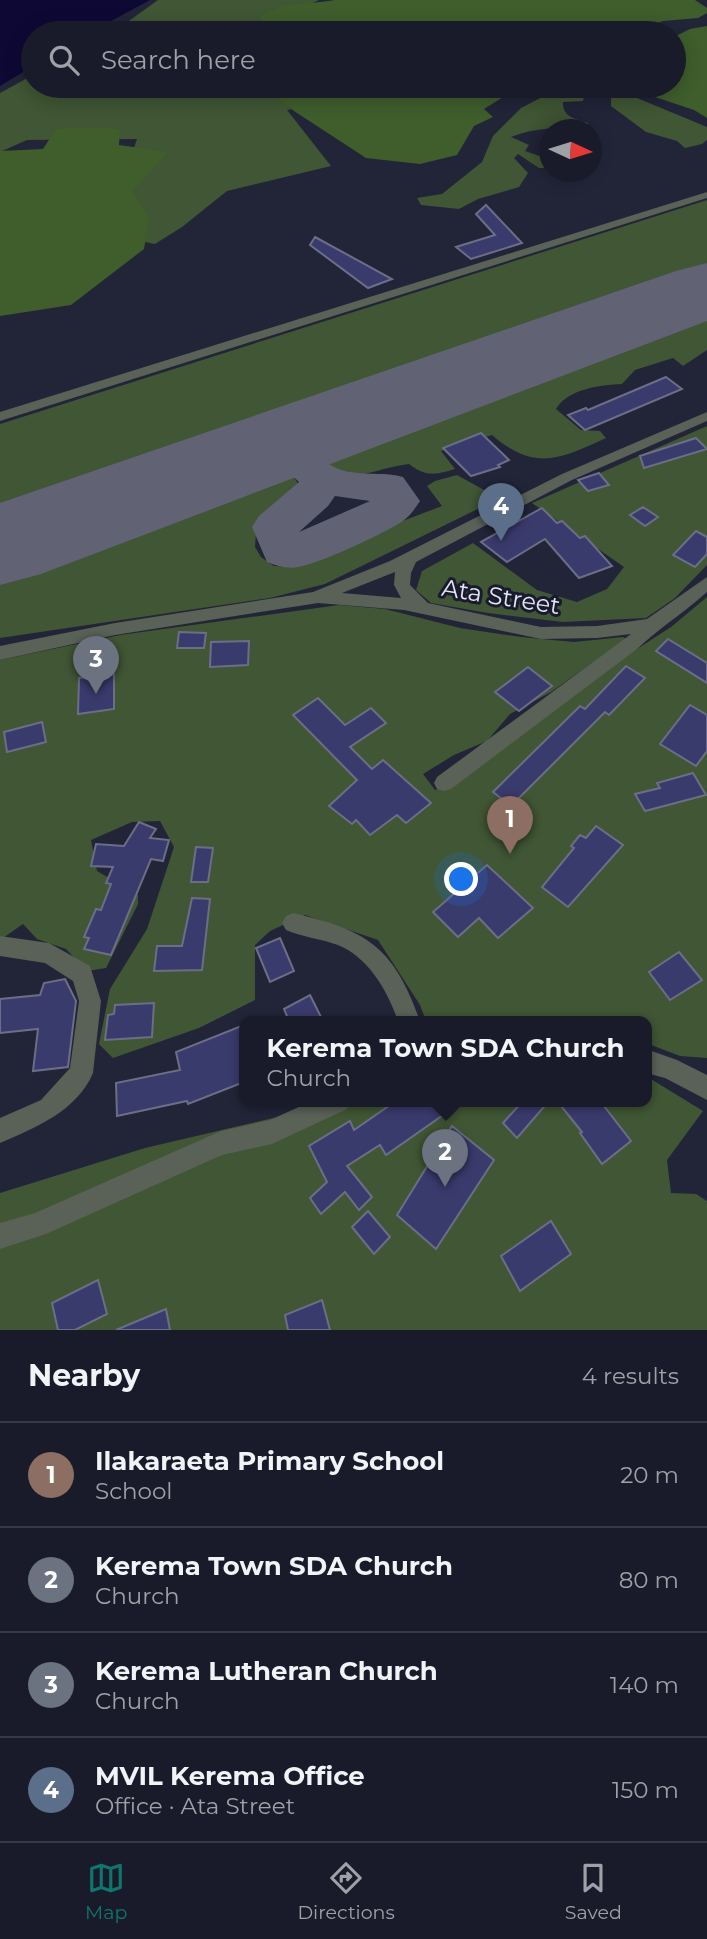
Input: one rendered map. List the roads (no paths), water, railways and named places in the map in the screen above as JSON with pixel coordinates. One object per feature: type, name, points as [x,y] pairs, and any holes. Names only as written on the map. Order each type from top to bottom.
[{"type":"street","points":[[0,417],[707,195]]},
{"type":"street","points":[[0,653],[114,629],[316,598],[410,558],[567,477],[707,416]]},
{"type":"street","points":[[410,558],[401,573],[400,583],[405,594],[425,609]]},
{"type":"street","name":"Ata Street","points":[[316,598],[360,599],[541,632],[597,632],[651,625],[680,607],[707,583]]},
{"type":"street","points":[[444,783],[631,644],[651,625]]},
{"type":"street","points":[[293,923],[326,930],[365,949],[402,1000],[407,1016]]},
{"type":"street","points":[[0,946],[49,953],[82,974],[90,1001],[81,1073],[50,1108],[0,1131]]},
{"type":"street","points":[[652,1063],[669,1068],[707,1088]]},
{"type":"street","points":[[0,1236],[37,1225],[221,1143],[272,1132],[326,1107]]},
{"type":"place","name":"MVIL Kerema Office","points":[[501,541]]},
{"type":"place","name":"Kerema Lutheran Church","points":[[96,694]]},
{"type":"place","name":"Ilakaraeta Primary School","points":[[510,854]]},
{"type":"place","name":"Kerema Town SDA Church","points":[[445,1187]]}]
